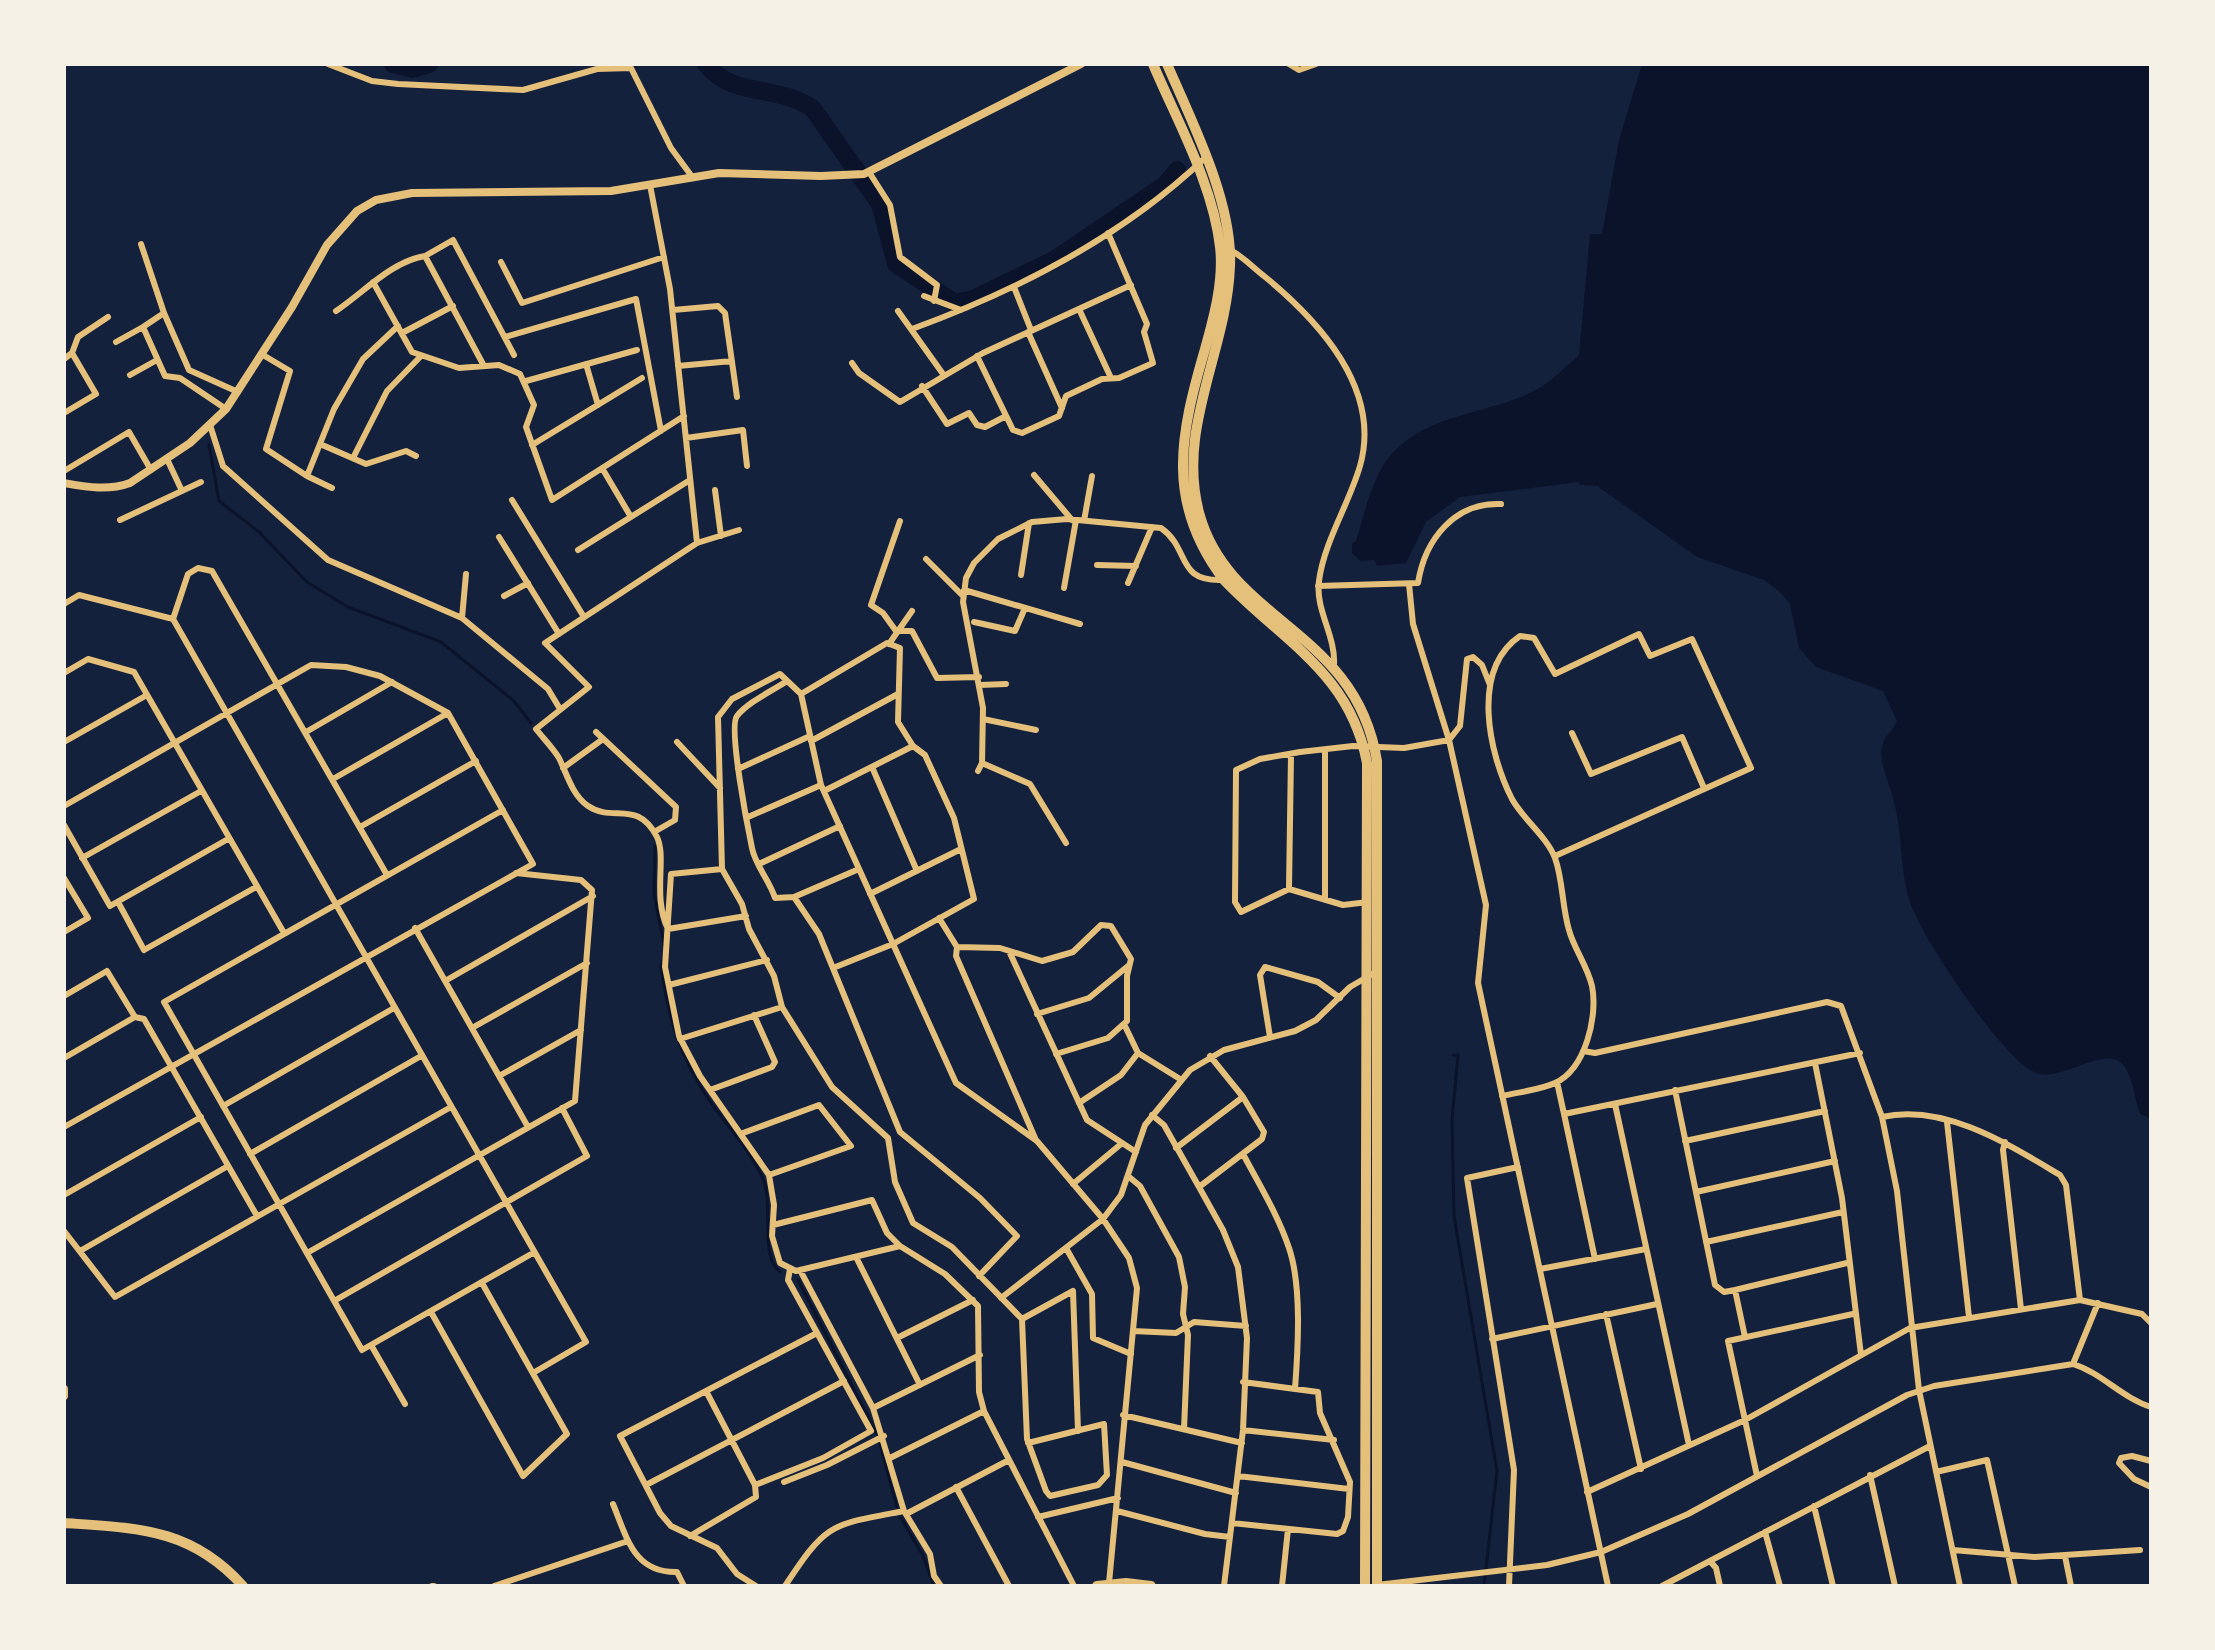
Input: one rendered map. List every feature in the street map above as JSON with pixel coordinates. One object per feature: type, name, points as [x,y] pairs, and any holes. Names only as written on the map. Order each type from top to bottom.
[{"type":"main road","points":[[1153,64],[1196,167],[1211,208],[1220,247],[1217,300],[1190,400],[1180,463],[1192,523],[1229,578],[1328,675],[1369,746],[1365,1586]]},
{"type":"main road","points":[[1167,64],[1205,158],[1221,206],[1230,250],[1222,330],[1202,397],[1191,459],[1201,519],[1229,578],[1334,665],[1365,715],[1379,799],[1375,1586]]},
{"type":"main road","points":[[64,1523],[131,1527],[175,1537],[213,1556],[243,1586]]},
{"type":"main road","points":[[1097,1586],[1109,1583],[1149,1586]]},
{"type":"street","points":[[328,64],[372,81],[523,90],[597,69],[631,68],[671,148],[693,178]]},
{"type":"street","points":[[64,483],[117,488],[151,471],[210,425],[226,409],[263,355],[327,245],[357,211],[376,200],[412,193],[585,193],[719,173],[821,176],[869,172],[1081,64]]},
{"type":"street","points":[[1289,64],[1299,70],[1316,64]]},
{"type":"street","points":[[912,329],[962,311],[1057,267],[1171,191],[1205,158]]},
{"type":"street","points":[[869,172],[890,205],[900,257],[937,285],[934,301]]},
{"type":"street","points":[[650,185],[673,310],[697,543]]},
{"type":"street","points":[[977,356],[1013,430],[1022,433],[1059,416],[1066,396],[1153,363],[1144,332],[1147,324],[1108,233]]},
{"type":"street","points":[[336,311],[368,290],[373,282],[453,240],[514,355]]},
{"type":"street","points":[[141,244],[164,313],[189,370],[238,392]]},
{"type":"street","points":[[1230,250],[1281,290],[1325,336],[1345,365],[1365,418],[1360,465],[1318,586],[1335,651],[1334,665]]},
{"type":"street","points":[[425,256],[484,366]]},
{"type":"street","points":[[501,262],[522,303],[664,257]]},
{"type":"street","points":[[373,282],[412,352],[459,368],[510,367],[526,381],[534,405],[526,427],[552,500],[684,416]]},
{"type":"street","points":[[852,363],[859,373],[900,402],[922,386],[977,356],[1131,285]]},
{"type":"street","points":[[1014,287],[1062,408]]},
{"type":"street","points":[[924,296],[962,311]]},
{"type":"street","points":[[505,337],[636,299],[661,431]]},
{"type":"street","points":[[307,476],[334,409],[363,359],[400,330],[453,306]]},
{"type":"street","points":[[673,310],[718,306],[725,313],[737,397]]},
{"type":"street","points":[[1079,309],[1111,378]]},
{"type":"street","points":[[898,311],[943,374]]},
{"type":"street","points":[[116,342],[164,313]]},
{"type":"street","points":[[64,359],[72,353],[78,337],[108,317]]},
{"type":"street","points":[[143,327],[165,376],[180,378],[226,409]]},
{"type":"street","points":[[526,381],[637,350]]},
{"type":"street","points":[[64,413],[96,394],[72,353]]},
{"type":"street","points":[[263,355],[290,371],[266,449],[332,488]]},
{"type":"street","points":[[353,458],[387,391],[420,357]]},
{"type":"street","points":[[130,375],[157,360]]},
{"type":"street","points":[[678,366],[732,361]]},
{"type":"street","points":[[586,364],[598,405]]},
{"type":"street","points":[[532,445],[642,378]]},
{"type":"street","points":[[922,386],[947,424],[969,413],[977,425],[985,427],[1006,416]]},
{"type":"street","points":[[210,425],[223,466],[328,560],[462,618],[548,689],[560,709]]},
{"type":"street","points":[[686,438],[743,430],[747,466]]},
{"type":"street","points":[[64,471],[129,432],[151,471]]},
{"type":"street","points":[[320,444],[366,464],[406,451],[416,456]]},
{"type":"street","points":[[167,459],[182,491]]},
{"type":"street","points":[[602,468],[631,517]]},
{"type":"street","points":[[1034,475],[1078,520]]},
{"type":"street","points":[[1064,588],[1078,520],[1092,476]]},
{"type":"street","points":[[578,550],[690,480]]},
{"type":"street","points":[[120,520],[201,482]]},
{"type":"street","points":[[715,490],[721,536]]},
{"type":"street","points":[[512,500],[584,617]]},
{"type":"street","points":[[1318,586],[1418,583],[1421,566],[1436,535],[1455,516],[1487,503],[1501,504]]},
{"type":"street","points":[[1066,843],[1030,784],[980,767],[983,719],[963,593],[974,563],[987,548],[1029,523],[1078,520],[1152,527],[1168,532],[1192,574],[1208,581],[1229,578]]},
{"type":"street","points":[[896,631],[883,613],[871,605],[900,521]]},
{"type":"street","points":[[1021,575],[1029,523]]},
{"type":"street","points":[[1128,583],[1152,527]]},
{"type":"street","points":[[668,929],[658,893],[660,841],[638,815],[593,809],[584,803],[536,729],[589,687],[545,643],[697,543],[739,530]]},
{"type":"street","points":[[499,537],[559,634]]},
{"type":"street","points":[[926,559],[963,593],[1080,624]]},
{"type":"street","points":[[1097,565],[1136,566]]},
{"type":"street","points":[[173,619],[188,574],[198,568],[212,571],[387,875]]},
{"type":"street","points":[[462,618],[466,574]]},
{"type":"street","points":[[504,596],[528,583]]},
{"type":"street","points":[[1409,584],[1413,624],[1449,740],[1486,905],[1478,983],[1608,1586]]},
{"type":"street","points":[[64,604],[79,595],[173,619],[586,1342],[533,1373]]},
{"type":"street","points":[[974,622],[1015,631],[1025,608]]},
{"type":"street","points":[[801,694],[889,644],[912,611]]},
{"type":"street","points":[[896,631],[912,631],[937,678],[1006,684]]},
{"type":"street","points":[[1490,685],[1504,651],[1520,636],[1534,638],[1543,648],[1555,674],[1639,634],[1650,656],[1692,639],[1751,768],[1555,856]]},
{"type":"street","points":[[833,968],[893,944],[974,899],[954,818],[925,755],[913,746],[898,722],[902,654],[900,648],[889,644]]},
{"type":"street","points":[[1379,901],[1343,905],[1289,889],[1241,912],[1235,902],[1236,770],[1260,759],[1369,746],[1404,748],[1449,740],[1460,726],[1467,659],[1473,657],[1482,665],[1490,685],[1491,734],[1504,779],[1525,820],[1555,856],[1569,932],[1592,988],[1594,1014],[1583,1051],[1574,1067],[1557,1082],[1502,1096]]},
{"type":"street","points":[[64,673],[88,659],[134,672],[284,933]]},
{"type":"street","points":[[64,806],[311,665],[346,667],[392,682],[448,713],[533,864],[512,873],[64,1127]]},
{"type":"street","points":[[1028,1443],[1104,1424],[1107,1475],[1098,1485],[1050,1496],[1028,1443],[1022,1319],[952,1247],[920,1231],[908,1217],[895,1182],[888,1138],[832,1087],[782,1007],[767,960],[722,869],[717,723],[723,706],[780,674],[801,694],[823,788],[956,1083],[1037,1141],[1103,1219],[1129,1258],[1135,1275],[1133,1331],[1109,1583]]},
{"type":"street","points":[[787,681],[735,717],[738,769],[752,849],[775,898],[794,897],[859,869]]},
{"type":"street","points":[[306,732],[392,682]]},
{"type":"street","points":[[738,769],[811,739],[898,694]]},
{"type":"street","points":[[64,742],[147,695]]},
{"type":"street","points":[[333,779],[448,713]]},
{"type":"street","points":[[983,719],[1036,730]]},
{"type":"street","points":[[596,732],[676,807],[675,820],[654,832]]},
{"type":"street","points":[[1572,733],[1591,774],[1682,737],[1704,788]]},
{"type":"street","points":[[563,768],[603,739]]},
{"type":"street","points":[[677,742],[720,788]]},
{"type":"street","points":[[748,817],[872,767],[913,746]]},
{"type":"street","points":[[1325,751],[1325,900]]},
{"type":"street","points":[[1289,889],[1291,755]]},
{"type":"street","points":[[360,827],[476,761]]},
{"type":"street","points":[[872,767],[917,871]]},
{"type":"street","points":[[82,858],[201,791]]},
{"type":"street","points":[[503,810],[164,1002],[362,1350],[533,1253]]},
{"type":"street","points":[[64,825],[110,906],[228,839]]},
{"type":"street","points":[[759,864],[840,826]]},
{"type":"street","points":[[870,894],[961,849]]},
{"type":"street","points":[[722,869],[671,874],[665,967],[680,1039],[710,1090],[743,1133],[769,1175],[780,1263],[800,1270],[900,1246]]},
{"type":"street","points":[[307,1253],[575,1101],[593,896],[590,886],[581,880],[512,873]]},
{"type":"street","points":[[64,878],[88,918],[64,932]]},
{"type":"street","points":[[118,902],[144,950],[256,887]]},
{"type":"street","points":[[445,981],[593,896]]},
{"type":"street","points":[[794,897],[819,934],[900,1132],[980,1198],[1017,1236],[979,1276]]},
{"type":"street","points":[[668,929],[746,916]]},
{"type":"street","points":[[939,918],[957,947],[956,956],[1037,1141]]},
{"type":"street","points":[[957,947],[1009,951],[1038,961],[1065,956],[1101,925],[1111,926],[1131,959],[1128,966],[1127,1021],[1108,1038],[1056,1054]]},
{"type":"street","points":[[415,928],[528,1127]]},
{"type":"street","points":[[1009,951],[1087,1120],[1136,1152]]},
{"type":"street","points":[[669,985],[767,960]]},
{"type":"street","points":[[472,1028],[587,962]]},
{"type":"street","points":[[1037,1014],[1089,998],[1128,966]]},
{"type":"street","points":[[1270,1037],[1260,975],[1265,967],[1318,982],[1340,998]]},
{"type":"street","points":[[1001,1298],[1103,1219],[1121,1195],[1152,1115],[1180,1079],[1210,1056],[1316,1020],[1366,977],[1379,970]]},
{"type":"street","points":[[64,996],[107,971],[135,1017]]},
{"type":"street","points":[[1583,1051],[1595,1053],[1827,1002],[1841,1006],[1882,1117],[1897,1191],[1919,1390],[1960,1586]]},
{"type":"street","points":[[680,1039],[782,1007]]},
{"type":"street","points":[[223,1106],[394,1008]]},
{"type":"street","points":[[710,1090],[772,1067],[775,1062],[754,1015]]},
{"type":"street","points":[[64,1058],[135,1017],[144,1019],[257,1216]]},
{"type":"street","points":[[1124,1024],[1138,1053],[1180,1079]]},
{"type":"street","points":[[499,1076],[581,1030]]},
{"type":"street","points":[[1079,1103],[1121,1075],[1138,1053]]},
{"type":"street","points":[[1564,1114],[1860,1053]]},
{"type":"street","points":[[250,1154],[421,1056]]},
{"type":"street","points":[[1199,1187],[1262,1139],[1264,1132],[1243,1097],[1210,1056]]},
{"type":"street","points":[[1815,1063],[1835,1161],[1853,1314],[1861,1355]]},
{"type":"street","points":[[1557,1082],[1595,1259]]},
{"type":"street","points":[[1675,1090],[1715,1285],[1724,1292],[1847,1263]]},
{"type":"street","points":[[1176,1148],[1243,1097]]},
{"type":"street","points":[[1615,1104],[1689,1445]]},
{"type":"street","points":[[743,1133],[819,1105],[851,1146],[769,1175]]},
{"type":"street","points":[[64,1231],[115,1297],[451,1107]]},
{"type":"street","points":[[334,1301],[587,1156],[562,1108]]},
{"type":"street","points":[[1685,1141],[1825,1111]]},
{"type":"street","points":[[1882,1117],[1906,1112],[1947,1122],[2005,1142],[2060,1175],[2066,1185],[2080,1300]]},
{"type":"street","points":[[1152,1115],[1164,1125],[1223,1230],[1238,1267],[1246,1326],[1243,1430],[1224,1586]]},
{"type":"street","points":[[64,1195],[201,1117]]},
{"type":"street","points":[[1947,1122],[1969,1317]]},
{"type":"street","points":[[888,1138],[900,1132]]},
{"type":"street","points":[[2005,1142],[2003,1150],[2021,1309]]},
{"type":"street","points":[[1073,1184],[1121,1144]]},
{"type":"street","points":[[1243,1154],[1272,1206],[1290,1250],[1299,1336],[1295,1389]]},
{"type":"street","points":[[1696,1192],[1835,1161]]},
{"type":"street","points":[[80,1251],[228,1166]]},
{"type":"street","points":[[1509,1586],[1514,1470],[1467,1178],[1518,1167]]},
{"type":"street","points":[[1128,1176],[1140,1186],[1174,1243],[1183,1275],[1186,1327],[1184,1429]]},
{"type":"street","points":[[773,1225],[872,1200],[887,1233],[900,1246],[945,1274],[973,1300],[980,1310],[979,1392],[984,1411],[1074,1586]]},
{"type":"street","points":[[1706,1242],[1843,1212]]},
{"type":"street","points":[[1066,1248],[1092,1294],[1093,1338],[1131,1354]]},
{"type":"street","points":[[1540,1269],[1646,1249]]},
{"type":"street","points":[[856,1257],[920,1385]]},
{"type":"street","points":[[755,1485],[823,1458],[871,1431],[788,1280],[790,1269]]},
{"type":"street","points":[[800,1270],[873,1408],[905,1512],[930,1554],[934,1576],[941,1586]]},
{"type":"street","points":[[431,1312],[523,1476],[567,1434],[482,1283]]},
{"type":"street","points":[[1735,1290],[1745,1337]]},
{"type":"street","points":[[1022,1319],[1073,1291],[1078,1431]]},
{"type":"street","points":[[897,1338],[973,1300]]},
{"type":"street","points":[[1587,1492],[1745,1420],[1910,1328],[2080,1300],[2142,1314],[2151,1323]]},
{"type":"street","points":[[2073,1364],[2098,1303]]},
{"type":"street","points":[[1492,1339],[1657,1304]]},
{"type":"street","points":[[1606,1314],[1641,1469]]},
{"type":"street","points":[[1757,1476],[1752,1465],[1728,1341],[1853,1314]]},
{"type":"street","points":[[1133,1331],[1176,1333],[1194,1322],[1246,1326]]},
{"type":"street","points":[[756,1586],[737,1574],[717,1548],[671,1526],[660,1513],[620,1436],[817,1333]]},
{"type":"street","points":[[371,1345],[405,1404]]},
{"type":"street","points":[[873,1408],[980,1355]]},
{"type":"street","points":[[1375,1586],[1509,1571],[1601,1552],[1688,1514],[1919,1390],[2073,1364],[2090,1369],[2119,1391],[2151,1407]]},
{"type":"street","points":[[646,1485],[844,1381]]},
{"type":"street","points":[[1232,1523],[1337,1534],[1343,1531],[1348,1517],[1347,1470],[1337,1457],[1334,1440],[1317,1405],[1318,1392],[1243,1382]]},
{"type":"street","points":[[64,1389],[64,1396]]},
{"type":"street","points":[[690,1536],[756,1497],[755,1485],[706,1391]]},
{"type":"street","points":[[890,1458],[984,1411]]},
{"type":"street","points":[[1123,1415],[1242,1443]]},
{"type":"street","points":[[1243,1430],[1334,1440]]},
{"type":"street","points":[[784,1482],[884,1436]]},
{"type":"street","points":[[1665,1585],[1930,1446]]},
{"type":"street","points":[[2151,1461],[2132,1456],[2121,1458],[2119,1463],[2134,1479],[2151,1487]]},
{"type":"street","points":[[785,1586],[814,1543],[839,1524],[905,1512],[1009,1460]]},
{"type":"street","points":[[1936,1472],[1987,1460],[2015,1586]]},
{"type":"street","points":[[1122,1462],[1236,1493]]},
{"type":"street","points":[[1870,1475],[1895,1586]]},
{"type":"street","points":[[1238,1476],[1349,1489]]},
{"type":"street","points":[[956,1487],[1009,1586]]},
{"type":"street","points":[[1038,1517],[1118,1498]]},
{"type":"street","points":[[613,1504],[628,1541],[647,1567],[677,1572],[681,1585]]},
{"type":"street","points":[[1814,1506],[1833,1586]]},
{"type":"street","points":[[1117,1511],[1205,1534],[1230,1537]]},
{"type":"street","points":[[1282,1586],[1288,1529]]},
{"type":"street","points":[[1765,1532],[1780,1586]]},
{"type":"street","points":[[494,1586],[628,1541]]},
{"type":"street","points":[[1953,1550],[2008,1556],[2065,1556],[2140,1550]]},
{"type":"street","points":[[2065,1556],[2071,1586]]},
{"type":"street","points":[[1710,1561],[1716,1568],[1720,1586]]},
{"type":"water","points":[[1642,64],[2151,64],[2151,1119],[2140,1114],[2128,1072],[2117,1060],[2095,1061],[2057,1073],[2034,1072],[2019,1062],[1962,992],[1927,937],[1908,896],[1897,817],[1881,753],[1884,740],[1897,721],[1883,691],[1816,667],[1799,648],[1790,604],[1764,580],[1697,557],[1597,486],[1579,485],[1579,482],[1460,497],[1426,522],[1406,563],[1377,566],[1375,560],[1360,561],[1352,553],[1352,543],[1356,541],[1378,475],[1390,456],[1405,441],[1442,422],[1523,396],[1541,387],[1579,355],[1590,234],[1602,234],[1619,140]]},
{"type":"waterway","points":[[393,64],[413,69],[429,64]]},
{"type":"waterway","points":[[706,64],[729,82],[786,96],[813,109],[880,204],[896,264],[955,303],[973,299],[1054,260],[1165,185],[1177,170]]},
{"type":"waterway","points":[[209,445],[219,501],[259,532],[307,582],[348,607],[441,642],[514,701],[531,723]]},
{"type":"waterway","points":[[655,846],[654,894],[664,945]]},
{"type":"waterway","points":[[663,960],[661,967],[668,1005],[677,1038],[691,1070],[763,1179],[770,1255],[780,1272]]},
{"type":"waterway","points":[[1453,1055],[1458,1055],[1452,1120],[1454,1216],[1497,1471],[1484,1586]]},
{"type":"waterway","points":[[798,1280],[877,1434]]},
{"type":"waterway","points":[[880,1444],[897,1507]]},
{"type":"waterway","points":[[901,1518],[923,1556],[934,1586]]}]
